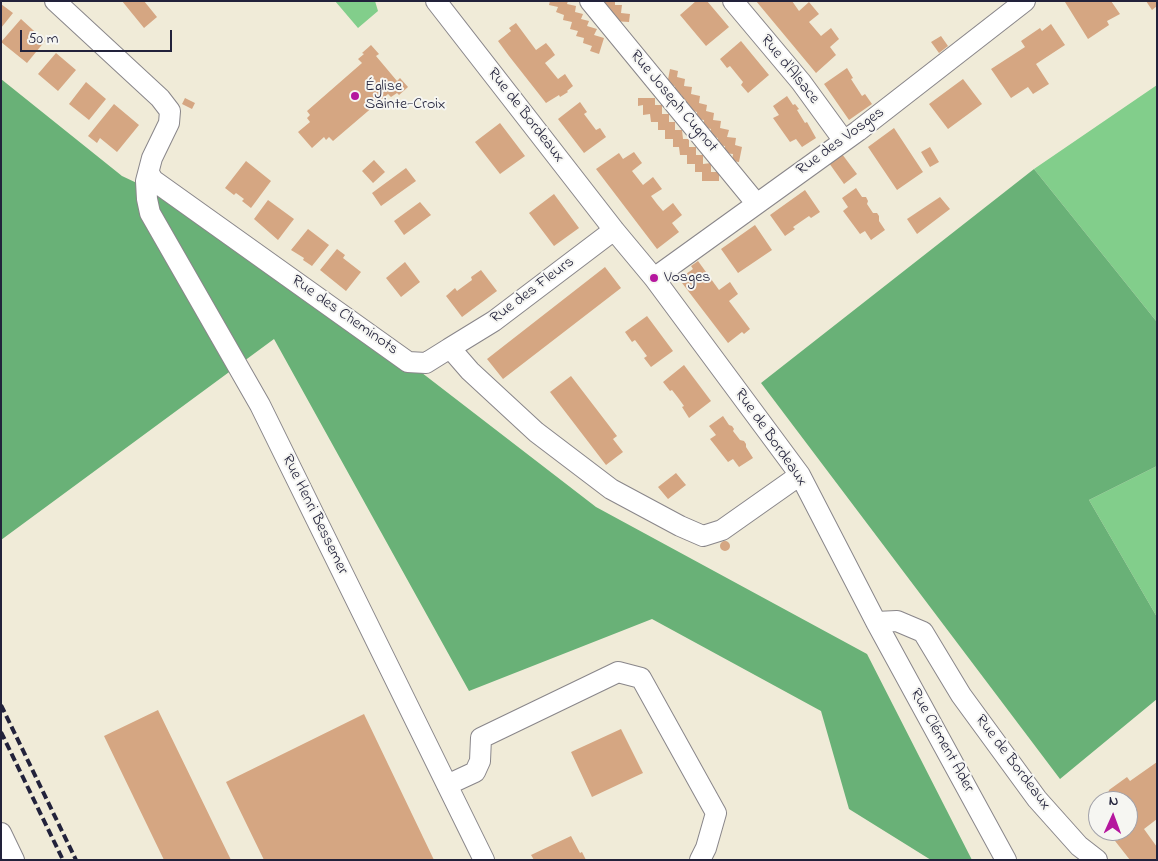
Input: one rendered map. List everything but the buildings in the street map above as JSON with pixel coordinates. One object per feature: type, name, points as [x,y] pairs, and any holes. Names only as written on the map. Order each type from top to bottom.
[{"type":"street","name":"Rue de Bordeaux","points":[[436,1],[614,230],[654,278],[800,475],[876,622],[897,621],[923,632],[961,695],[1037,799],[1079,846],[1097,860]]},
{"type":"street","name":"Rue Joseph Cugnot","points":[[590,1],[756,203]]},
{"type":"street","name":"Rue d'Alsace","points":[[733,1],[801,82],[844,140]]},
{"type":"street","name":"Rue des Vosges","points":[[654,278],[844,140],[1025,1]]},
{"type":"street","points":[[62,3],[160,98],[170,111],[168,123],[152,158],[149,173]]},
{"type":"street","name":"Rue des Cheminots","points":[[149,173],[153,180],[408,362],[426,362],[450,348]]},
{"type":"street","name":"Rue Henri Bessemer","points":[[149,173],[146,181],[146,200],[150,213],[260,405],[484,860]]},
{"type":"street","name":"Rue des Fleurs","points":[[450,348],[494,321],[614,230]]},
{"type":"street","points":[[450,348],[470,371],[536,432],[611,489],[680,526],[703,536],[722,530],[800,475]]},
{"type":"street","name":"Rue Clément Ader","points":[[876,622],[1006,860]]},
{"type":"street","points":[[447,785],[475,772],[480,761],[481,738],[618,672],[641,678],[716,814],[706,848],[700,860]]},
{"type":"street","points":[[1,833],[14,860]]},
{"type":"green space","points":[[335,1],[375,1],[378,11],[358,28]]},
{"type":"green space","points":[[1,79],[122,176],[158,193],[352,319],[596,507],[867,654],[972,860],[931,860],[849,809],[821,711],[652,619],[469,691],[274,339],[1,540]]},
{"type":"green space","points":[[1157,85],[1157,322],[1034,169]]},
{"type":"green space","points":[[1034,169],[1157,322],[1157,466],[1089,500],[1157,617],[1157,699],[1060,779],[761,383]]},
{"type":"green space","points":[[1157,466],[1157,617],[1089,500]]},
{"type":"railway","points":[[1,705],[76,860]]},
{"type":"railway","points":[[1,732],[63,860]]},
{"type":"place","name":"Église Sainte-Croix","points":[[355,96]]},
{"type":"place","name":"Vosges","points":[[654,278]]}]
